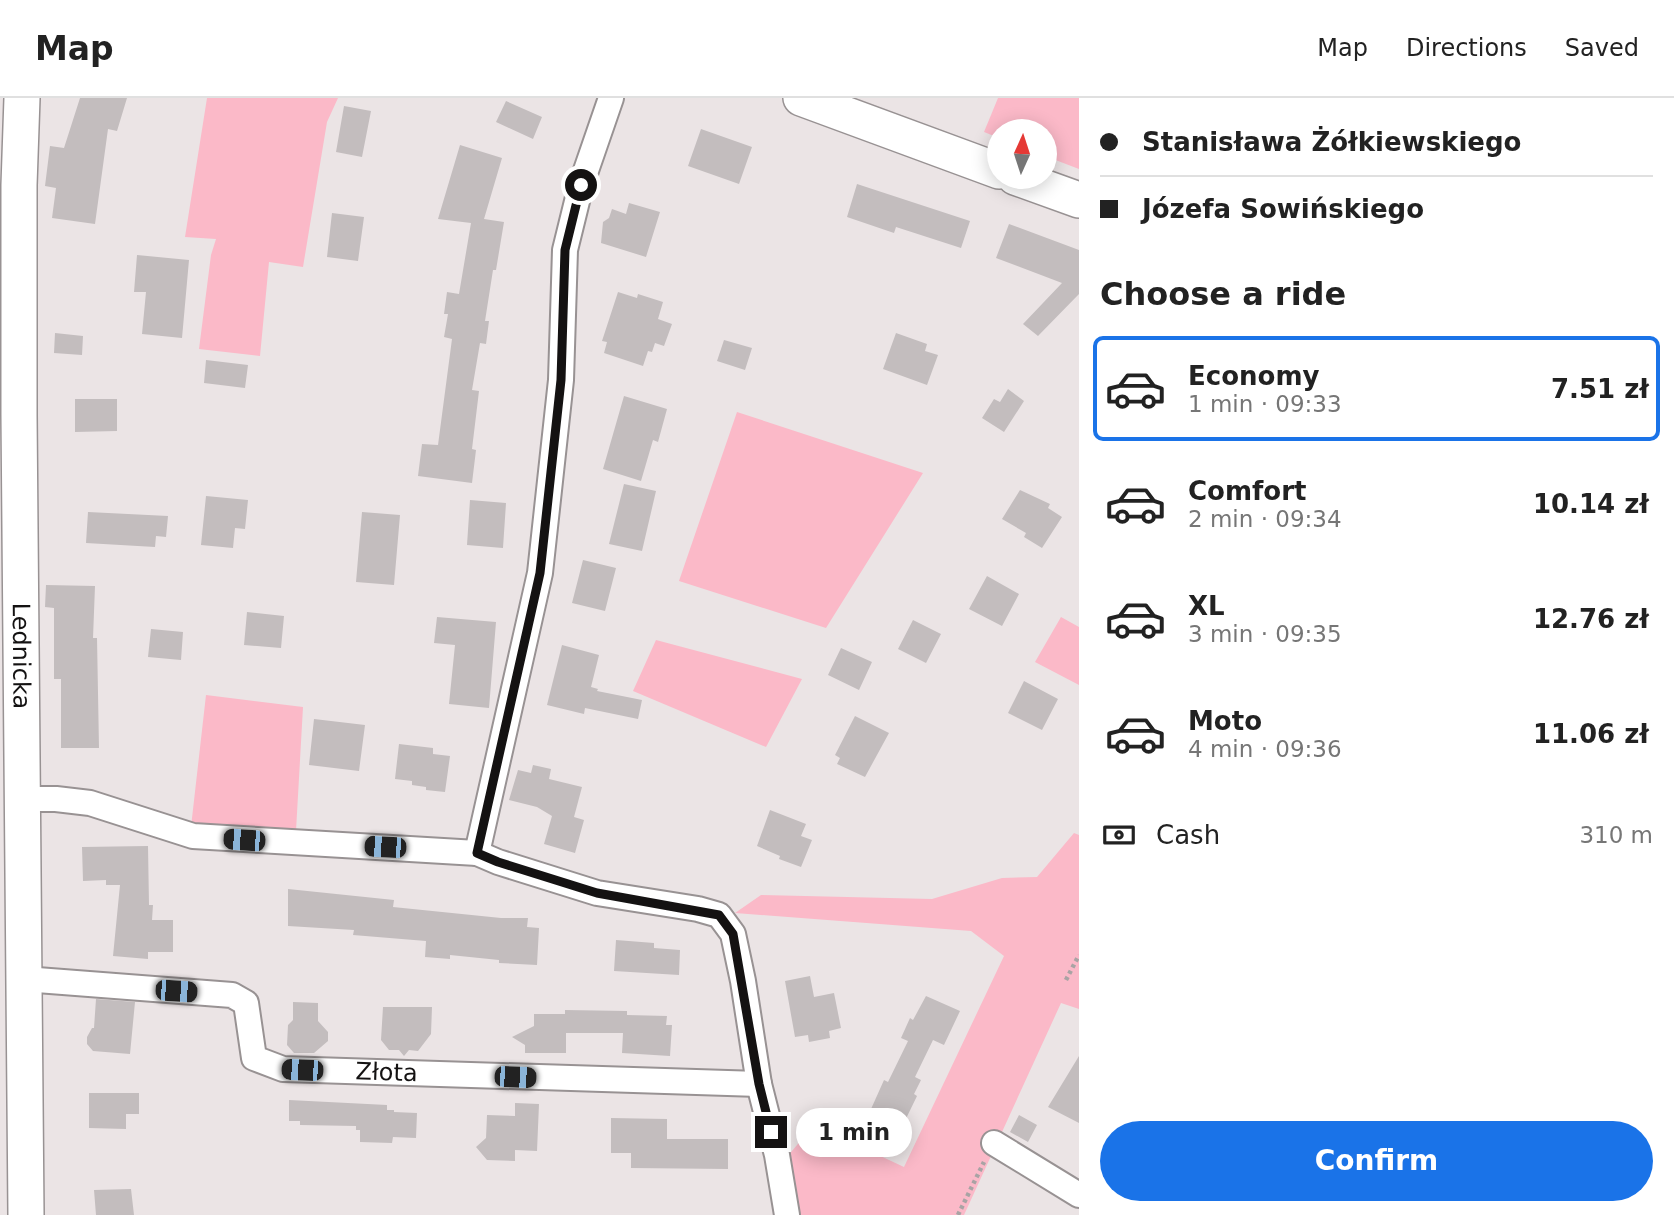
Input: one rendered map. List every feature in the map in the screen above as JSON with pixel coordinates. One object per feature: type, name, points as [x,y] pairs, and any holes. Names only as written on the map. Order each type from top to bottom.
[{"type":"main road","name":"Lednicka","points":[[22,98],[15,822],[24,979],[26,1215]]},
{"type":"main road","points":[[801,98],[987,167]]},
{"type":"main road","points":[[1049,189],[1079,200]]},
{"type":"street","points":[[477,853],[540,573],[561,380],[565,250],[581,185],[611,98]]},
{"type":"street","points":[[15,822],[56,799],[90,803],[193,836],[477,853],[597,893],[719,915],[733,934],[759,1084],[777,1155],[787,1215]]},
{"type":"street","name":"Złota","points":[[24,979],[232,995],[246,1003],[254,1058],[284,1069],[759,1084]]},
{"type":"street","points":[[994,1143],[1079,1195]]},
{"type":"path","points":[[1066,980],[1079,955]]},
{"type":"path","points":[[958,1215],[994,1143]]},
{"type":"shaded area","points":[[207,98],[338,98],[327,122],[303,267],[269,262],[260,356],[199,349],[211,255],[216,239],[185,237]]},
{"type":"shaded area","points":[[998,98],[1079,98],[1079,169],[1057,161],[1057,119],[989,119]]},
{"type":"shaded area","points":[[737,412],[923,473],[826,628],[679,581]]},
{"type":"shaded area","points":[[1061,617],[1079,627],[1079,685],[1035,662]]},
{"type":"shaded area","points":[[656,640],[802,679],[766,747],[633,691]]},
{"type":"shaded area","points":[[206,695],[303,707],[296,831],[191,827]]},
{"type":"shaded area","points":[[1074,833],[1079,835],[1079,1009],[1061,1003],[964,1215],[796,1215],[786,1158],[814,1125],[904,1167],[1004,956],[971,931],[735,913],[761,895],[932,899],[1002,878],[1037,877]]},
{"type":"building","points":[[80,98],[127,98],[117,131],[108,129],[95,224],[52,218],[56,188],[45,186],[50,146],[64,148]]},
{"type":"building","points":[[506,101],[542,117],[533,139],[496,122]]},
{"type":"building","points":[[344,106],[371,111],[362,157],[336,152]]},
{"type":"building","points":[[701,129],[752,147],[739,184],[688,166]]},
{"type":"building","points":[[460,145],[502,158],[484,219],[504,222],[485,321],[489,321],[486,344],[480,343],[472,390],[479,391],[472,449],[476,450],[472,483],[418,476],[422,444],[438,445],[452,339],[444,337],[448,314],[444,314],[447,292],[459,294],[471,223],[438,219]]},
{"type":"building","points":[[857,184],[970,221],[961,248],[896,227],[894,233],[847,217]]},
{"type":"building","points":[[629,203],[660,212],[646,257],[601,243],[603,222],[609,218],[612,209],[626,214]]},
{"type":"building","points":[[332,213],[364,217],[358,261],[327,257]]},
{"type":"building","points":[[1009,224],[1079,250],[1079,294],[1038,336],[1023,324],[1062,283],[996,258]]},
{"type":"building","points":[[137,255],[189,260],[182,338],[142,334],[146,292],[134,292]]},
{"type":"building","points":[[618,292],[637,298],[638,294],[663,302],[658,319],[672,324],[664,346],[655,343],[652,352],[648,351],[643,366],[604,353],[607,342],[602,341]]},
{"type":"building","points":[[55,333],[83,336],[82,355],[54,353]]},
{"type":"building","points":[[896,333],[927,344],[925,351],[938,355],[927,385],[883,369]]},
{"type":"building","points":[[724,340],[752,348],[745,370],[717,361]]},
{"type":"building","points":[[206,360],[248,365],[245,388],[204,383]]},
{"type":"building","points":[[1008,389],[1024,401],[1004,432],[982,418],[994,399],[1000,402]]},
{"type":"building","points":[[624,396],[667,409],[658,442],[653,440],[641,481],[603,469]]},
{"type":"building","points":[[75,399],[117,399],[117,431],[75,432]]},
{"type":"building","points":[[624,484],[656,491],[642,551],[609,544]]},
{"type":"building","points":[[1020,490],[1050,504],[1048,508],[1062,517],[1042,548],[1024,537],[1026,533],[1002,519]]},
{"type":"building","points":[[206,496],[248,500],[245,529],[235,528],[233,548],[201,545]]},
{"type":"building","points":[[470,500],[506,503],[503,548],[467,545]]},
{"type":"building","points":[[88,512],[168,516],[166,537],[156,536],[155,547],[86,543]]},
{"type":"building","points":[[362,512],[400,515],[394,585],[356,582]]},
{"type":"building","points":[[583,560],[616,568],[605,611],[572,603]]},
{"type":"building","points":[[987,576],[1019,594],[1002,626],[969,609]]},
{"type":"building","points":[[46,585],[95,586],[93,638],[97,638],[99,748],[61,748],[61,679],[54,679],[54,608],[45,607]]},
{"type":"building","points":[[247,612],[284,616],[281,648],[244,645]]},
{"type":"building","points":[[437,617],[496,622],[489,708],[449,704],[455,645],[434,643]]},
{"type":"building","points":[[913,620],[941,634],[926,663],[898,649]]},
{"type":"building","points":[[151,629],[183,632],[181,660],[148,657]]},
{"type":"building","points":[[562,645],[599,655],[591,687],[598,689],[597,691],[642,700],[638,719],[585,708],[584,714],[547,705]]},
{"type":"building","points":[[841,648],[872,662],[859,690],[828,675]]},
{"type":"building","points":[[1024,681],[1058,699],[1042,730],[1008,713]]},
{"type":"building","points":[[855,716],[889,733],[865,777],[837,764],[840,758],[835,755]]},
{"type":"building","points":[[314,719],[365,725],[359,771],[309,765]]},
{"type":"building","points":[[399,744],[433,748],[433,754],[450,756],[445,792],[426,790],[426,787],[412,785],[412,781],[395,779]]},
{"type":"building","points":[[533,765],[551,769],[549,779],[582,787],[574,817],[584,820],[575,853],[544,844],[552,816],[537,807],[509,800],[518,770],[531,773]]},
{"type":"building","points":[[770,810],[806,824],[801,836],[812,840],[801,867],[779,859],[780,856],[757,846]]},
{"type":"building","points":[[148,846],[149,905],[153,905],[152,920],[173,920],[173,952],[148,952],[148,959],[113,956],[120,885],[106,885],[106,880],[83,881],[82,847]]},
{"type":"building","points":[[288,889],[394,900],[393,907],[501,918],[528,918],[527,927],[539,928],[537,965],[499,963],[499,960],[450,955],[450,959],[425,957],[426,941],[353,935],[354,930],[288,926]]},
{"type":"building","points":[[616,940],[654,943],[654,948],[680,950],[679,975],[614,971]]},
{"type":"building","points":[[810,976],[814,997],[834,993],[841,1028],[829,1031],[830,1038],[809,1042],[808,1035],[795,1037],[785,981]]},
{"type":"building","points":[[926,996],[960,1011],[944,1045],[933,1040],[915,1077],[921,1080],[914,1094],[917,1096],[899,1133],[867,1118],[884,1080],[888,1082],[908,1041],[901,1038],[910,1018],[913,1020]]},
{"type":"building","points":[[96,999],[135,1002],[130,1054],[93,1051],[87,1044],[87,1037],[94,1028]]},
{"type":"building","points":[[293,1002],[318,1003],[318,1021],[328,1032],[328,1041],[314,1053],[294,1053],[287,1045],[288,1025],[293,1020]]},
{"type":"building","points":[[383,1007],[432,1007],[431,1034],[418,1051],[409,1050],[404,1056],[399,1050],[389,1050],[381,1040]]},
{"type":"building","points":[[565,1010],[627,1011],[627,1015],[667,1016],[666,1025],[672,1025],[670,1056],[622,1053],[623,1033],[566,1033],[566,1053],[525,1053],[525,1045],[512,1037],[534,1026],[534,1014],[565,1014]]},
{"type":"building","points":[[1079,1056],[1079,1123],[1048,1107]]},
{"type":"building","points":[[89,1093],[139,1093],[139,1114],[126,1114],[126,1129],[89,1128]]},
{"type":"building","points":[[289,1100],[387,1105],[387,1110],[394,1112],[417,1113],[416,1138],[393,1137],[392,1143],[360,1142],[360,1130],[356,1130],[356,1126],[300,1125],[300,1121],[289,1121]]},
{"type":"building","points":[[515,1103],[539,1104],[537,1151],[515,1150],[515,1161],[487,1160],[476,1147],[486,1138],[487,1115],[515,1116]]},
{"type":"building","points":[[1019,1115],[1037,1125],[1028,1142],[1010,1132]]},
{"type":"building","points":[[611,1118],[667,1119],[667,1139],[728,1139],[728,1169],[631,1168],[631,1153],[611,1153]]},
{"type":"building","points":[[131,1189],[134,1215],[96,1215],[94,1190]]},
{"type":"route","points":[[581,185],[565,250],[561,380],[540,573],[477,853],[597,893],[698,909],[719,915],[733,934],[759,1084],[771,1132]]}]
